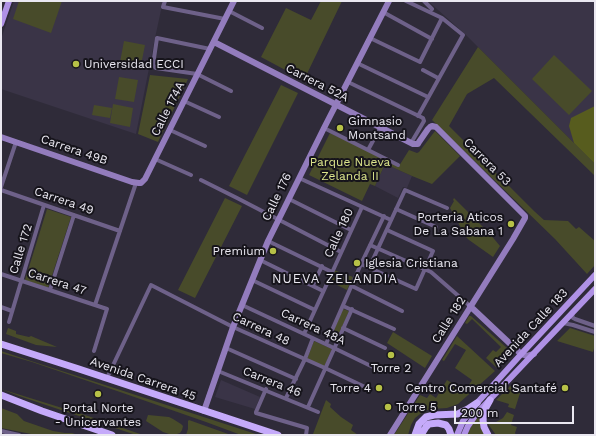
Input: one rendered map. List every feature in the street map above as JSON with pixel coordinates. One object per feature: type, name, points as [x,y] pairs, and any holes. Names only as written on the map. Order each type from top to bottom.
[{"type":"highway","name":"Avenida Carrera 45","points":[[3,344],[278,435]]},
{"type":"highway","points":[[1,395],[112,435]]},
{"type":"highway","points":[[488,435],[484,428],[483,420],[485,409],[490,400]]},
{"type":"highway","points":[[415,435],[420,424],[426,417],[434,415],[458,414],[477,403]]},
{"type":"highway","points":[[421,435],[429,424],[438,423],[446,426],[452,435]]},
{"type":"main road","points":[[1,23],[5,1]]},
{"type":"main road","points":[[1,23],[9,1]]},
{"type":"main road","name":"Avenida Calle 183","points":[[457,435],[463,421],[477,403],[595,276]]},
{"type":"main road","name":"Avenida Calle 183","points":[[464,435],[472,419],[595,289]]},
{"type":"street","points":[[165,1],[164,7],[225,19]]},
{"type":"street","name":"Calle 174A","points":[[95,305],[138,183],[145,179],[234,1]]},
{"type":"street","name":"Calle 176","points":[[204,411],[233,327],[268,241],[389,1]]},
{"type":"street","points":[[406,1],[442,18],[463,35],[418,116]]},
{"type":"street","points":[[424,1],[432,9]]},
{"type":"street","points":[[229,11],[262,28]]},
{"type":"street","points":[[383,12],[432,39]]},
{"type":"street","points":[[370,38],[420,62],[442,18]]},
{"type":"street","points":[[210,49],[157,38],[153,65],[156,68],[198,74],[231,91]]},
{"type":"street","name":"Carrera 52A","points":[[214,42],[411,143]]},
{"type":"street","points":[[357,62],[428,97]]},
{"type":"street","points":[[422,70],[438,78]]},
{"type":"street","points":[[348,82],[424,120],[411,143]]},
{"type":"street","points":[[184,101],[219,117]]},
{"type":"street","name":"Carrera 53","points":[[411,143],[416,145],[418,144],[428,129],[432,126],[436,127],[525,216]]},
{"type":"street","points":[[324,128],[398,165]]},
{"type":"street","points":[[368,150],[380,128]]},
{"type":"street","points":[[170,130],[205,146]]},
{"type":"street","name":"Carrera 49B","points":[[1,137],[138,183]]},
{"type":"street","points":[[1,189],[16,142]]},
{"type":"street","points":[[155,159],[191,175]]},
{"type":"street","points":[[299,178],[392,220]]},
{"type":"street","points":[[201,180],[341,252]]},
{"type":"street","name":"Carrera 49","points":[[1,189],[120,231]]},
{"type":"street","points":[[369,268],[405,190],[447,208]]},
{"type":"street","points":[[288,199],[351,230]]},
{"type":"street","name":"Calle 172","points":[[9,322],[44,205]]},
{"type":"street","name":"Calle 180","points":[[304,334],[362,207]]},
{"type":"street","points":[[396,210],[436,228]]},
{"type":"street","points":[[50,290],[74,215]]},
{"type":"street","points":[[326,344],[384,216]]},
{"type":"street","name":"Calle 182","points":[[390,435],[516,234],[525,216]]},
{"type":"street","points":[[361,264],[416,288],[433,251],[387,230]]},
{"type":"street","points":[[268,241],[332,272]]},
{"type":"street","points":[[370,245],[431,272],[521,354],[526,356],[534,354]]},
{"type":"street","points":[[260,260],[323,291]]},
{"type":"street","points":[[313,285],[322,266]]},
{"type":"street","name":"Carrera 47","points":[[1,274],[107,309],[94,351]]},
{"type":"street","points":[[252,280],[315,310]]},
{"type":"street","name":"Carrera 48","points":[[107,378],[151,285],[233,327],[365,387]]},
{"type":"street","points":[[352,286],[402,311]]},
{"type":"street","name":"Carrera 48A","points":[[242,305],[375,368]]},
{"type":"street","points":[[343,306],[394,329]]},
{"type":"street","points":[[1,307],[12,311]]},
{"type":"street","points":[[308,407],[352,309]]},
{"type":"street","points":[[572,314],[573,318],[595,326]]},
{"type":"street","points":[[563,323],[595,332]]},
{"type":"street","points":[[343,328],[385,348]]},
{"type":"street","points":[[286,398],[314,338]]},
{"type":"street","points":[[226,348],[296,378]]},
{"type":"street","name":"Carrera 46","points":[[218,371],[318,412]]},
{"type":"street","points":[[266,390],[256,413],[307,428],[306,435]]},
{"type":"street","points":[[1,431],[19,435]]},
{"type":"shaded area","name":"Universidad ECCI","points":[[14,1],[163,1],[136,134],[1,89],[1,39]]},
{"type":"shaded area","points":[[428,1],[595,1],[595,164],[466,35]]},
{"type":"shaded area","points":[[385,164],[412,176],[407,188],[403,187],[398,198],[375,186]]},
{"type":"shaded area","points":[[221,380],[260,397],[255,409],[215,397]]},
{"type":"green space","points":[[19,1],[62,1],[51,33],[13,19]]},
{"type":"green space","points":[[321,1],[342,1],[304,80],[261,57],[286,8],[311,20]]},
{"type":"green space","points":[[124,41],[145,45],[141,65],[120,62]]},
{"type":"green space","points":[[478,47],[595,164],[595,176],[494,78],[467,94],[449,126],[544,220],[568,221],[576,229],[579,227],[595,241],[595,265],[587,274],[555,239],[432,120]]},
{"type":"green space","points":[[554,55],[592,91],[569,115],[532,79]]},
{"type":"green space","points":[[150,75],[188,79],[158,142],[138,134]]},
{"type":"green space","points":[[119,77],[138,80],[134,102],[115,99]]},
{"type":"green space","points":[[281,85],[298,93],[247,195],[229,186]]},
{"type":"green space","points":[[113,104],[133,108],[130,127],[110,123]]},
{"type":"green space","points":[[94,105],[112,108],[110,118],[92,115]]},
{"type":"green space","points":[[595,106],[595,164],[574,143],[569,126],[571,118]]},
{"type":"green space","name":"Parque Nueva Zelanda II","points":[[435,131],[460,156],[432,184],[385,164],[375,186],[370,184],[362,201],[309,175],[330,133],[399,166],[409,150],[417,153],[419,152]]},
{"type":"green space","points":[[225,198],[242,206],[195,298],[178,290]]},
{"type":"green space","points":[[454,198],[500,246],[493,257],[466,237],[450,208]]},
{"type":"green space","points":[[47,209],[71,217],[48,288],[25,280]]},
{"type":"green space","points":[[334,270],[353,277],[347,290],[329,281]]},
{"type":"green space","points":[[343,309],[349,311],[336,341],[330,339]]},
{"type":"green space","points":[[469,316],[471,316],[507,348],[497,368],[486,358],[493,350],[496,352],[501,347],[472,319],[467,324],[465,323]]},
{"type":"green space","points":[[8,328],[16,331],[16,334],[29,337],[31,336],[57,347],[36,345],[6,334]]},
{"type":"green space","points":[[570,328],[595,336],[593,352],[557,341]]},
{"type":"green space","points":[[393,332],[432,356],[425,368],[387,343]]},
{"type":"green space","points":[[457,336],[495,371],[458,404],[447,408],[424,411],[415,418],[408,435],[394,435],[420,395],[427,398],[430,394],[436,398],[447,380],[465,391],[472,380],[455,368],[466,350],[455,344],[444,361],[442,360]]},
{"type":"green space","points":[[314,341],[332,349],[324,367],[307,359]]},
{"type":"green space","points":[[1,351],[259,435],[241,435],[120,392],[1,353]]},
{"type":"green space","points":[[510,386],[521,390],[515,409],[508,407],[509,404],[496,400]]},
{"type":"green space","points":[[1,389],[88,416],[143,435],[136,435]]},
{"type":"green space","points":[[326,400],[331,404],[330,407],[353,425],[351,430],[358,435],[313,434]]},
{"type":"green space","points":[[1,408],[17,414],[24,421],[53,431],[78,435],[36,435],[1,428]]},
{"type":"green space","points":[[481,411],[480,420],[485,435],[467,435],[472,425]]},
{"type":"green space","points":[[507,412],[514,415],[511,425],[517,427],[515,433],[516,435],[496,435],[488,424],[503,418]]},
{"type":"green space","points":[[148,415],[169,417],[183,426],[182,430],[177,434],[163,432],[146,421]]},
{"type":"green space","points":[[189,420],[231,435],[186,435]]},
{"type":"place","name":"Universidad ECCI","points":[[76,64]]},
{"type":"place","name":"Gimnasio Montsand","points":[[340,128]]},
{"type":"place","name":"Porteria Aticos De La Sabana 1","points":[[511,224]]},
{"type":"place","name":"Premium","points":[[273,251]]},
{"type":"place","name":"Iglesia Cristiana","points":[[357,263]]},
{"type":"place","name":"Torre 2","points":[[391,355]]},
{"type":"place","name":"Torre 4","points":[[379,388]]},
{"type":"place","name":"Centro Comercial Santafé","points":[[565,388]]},
{"type":"place","name":"Portal Norte - Unicervantes","points":[[98,394]]},
{"type":"place","name":"Torre 5","points":[[388,407]]},
{"type":"district","name":"NUEVA ZELANDIA","points":[[335,279]]}]
